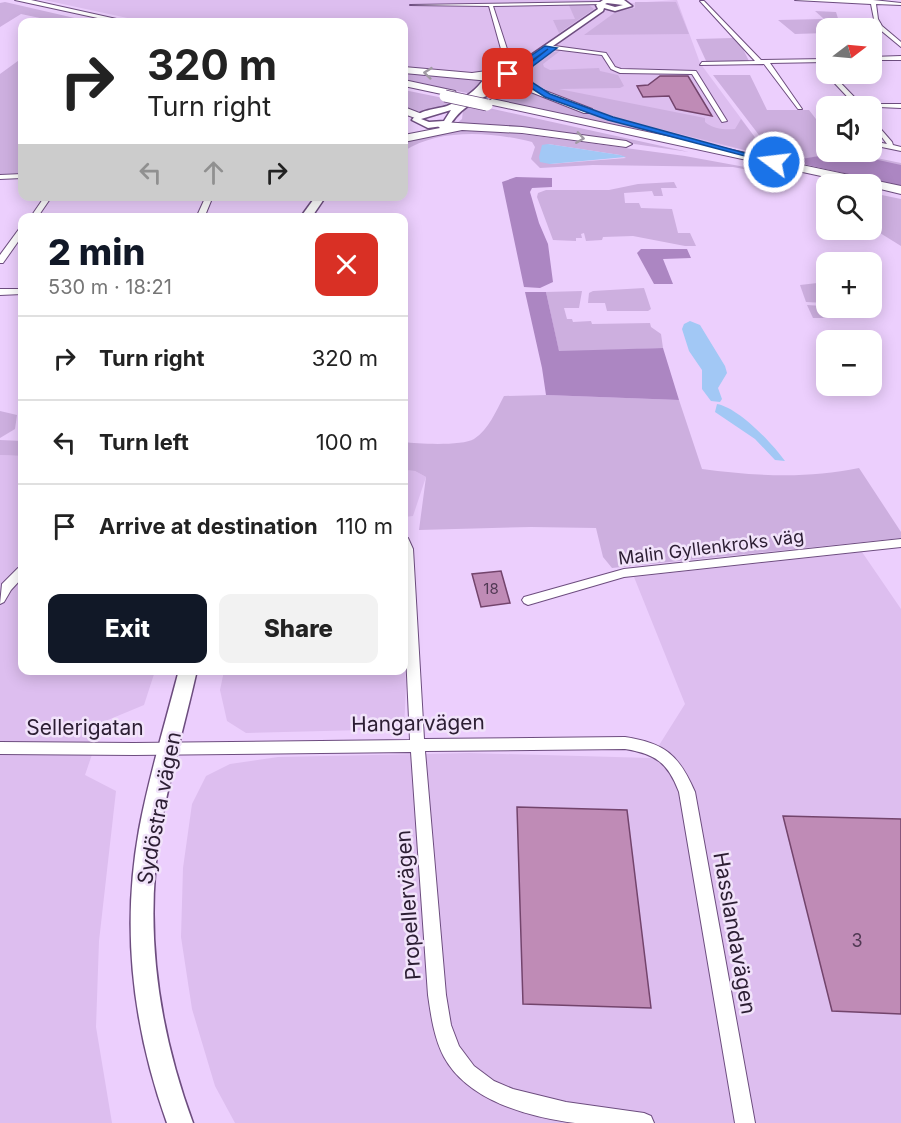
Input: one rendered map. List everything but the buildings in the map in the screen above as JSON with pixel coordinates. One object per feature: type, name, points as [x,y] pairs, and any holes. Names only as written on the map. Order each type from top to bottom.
[{"type":"highway","points":[[5,0],[92,18]]},
{"type":"highway","points":[[19,0],[107,18]]},
{"type":"highway","points":[[452,75],[492,74],[526,65],[528,82],[560,101]]},
{"type":"highway","points":[[408,70],[494,77]]},
{"type":"highway","points":[[516,81],[560,101],[620,121],[795,167]]},
{"type":"highway","points":[[408,86],[901,190]]},
{"type":"highway","points":[[490,104],[816,177]]},
{"type":"highway","points":[[408,112],[417,118]]},
{"type":"highway","points":[[437,125],[488,127],[621,143],[816,177]]},
{"type":"highway","points":[[408,138],[430,131],[488,127]]},
{"type":"highway","points":[[882,191],[901,195]]},
{"type":"main road","points":[[550,48],[608,11],[629,6],[626,1],[611,0],[600,4]]},
{"type":"main road","points":[[600,4],[615,9]]},
{"type":"main road","points":[[408,127],[417,118],[451,107],[482,90],[486,81],[511,73],[526,65],[601,10],[600,4]]},
{"type":"main road","points":[[516,81],[518,74],[526,65]]},
{"type":"main road","points":[[494,77],[516,81]]},
{"type":"main road","points":[[408,136],[417,130],[448,122],[454,111],[465,104],[516,81]]},
{"type":"main road","points":[[417,118],[420,123],[437,125]]},
{"type":"main road","name":"Sydöstra vägen","points":[[180,1123],[156,1044],[144,981],[141,949],[142,886],[146,851],[187,675]]},
{"type":"street","points":[[797,0],[872,1],[901,4]]},
{"type":"street","points":[[872,1],[877,9],[876,18],[879,25],[901,45]]},
{"type":"street","points":[[702,2],[762,62],[800,108]]},
{"type":"street","points":[[412,5],[600,4]]},
{"type":"street","points":[[491,5],[504,49]]},
{"type":"street","points":[[550,48],[604,54],[613,68],[620,71],[694,72],[724,122]]},
{"type":"street","points":[[882,59],[901,58]]},
{"type":"street","points":[[702,64],[816,60]]},
{"type":"street","points":[[839,84],[850,96]]},
{"type":"street","points":[[882,106],[901,106]]},
{"type":"street","points":[[882,133],[890,143],[890,147]]},
{"type":"street","points":[[882,145],[901,149]]},
{"type":"street","points":[[0,177],[18,176]]},
{"type":"street","points":[[0,261],[18,236]]},
{"type":"street","points":[[0,292],[18,292]]},
{"type":"street","name":"Malin Gyllenkroks väg","points":[[528,600],[624,573],[901,543]]},
{"type":"street","name":"Propellervägen","points":[[408,571],[414,703],[437,995],[440,1021],[451,1052],[459,1064],[476,1079],[508,1099],[644,1123]]},
{"type":"street","points":[[0,599],[6,587],[18,575]]},
{"type":"street","name":"Hangarvägen","points":[[169,747],[626,743],[652,748],[666,756]]},
{"type":"street","name":"Sellerigatan","points":[[0,748],[169,747]]},
{"type":"street","name":"Hasslandavägen","points":[[666,756],[677,769],[687,792],[745,1123]]},
{"type":"shaded area","points":[[44,0],[620,0],[616,4],[677,0],[700,63],[768,155],[408,80],[408,18],[127,18]]},
{"type":"shaded area","points":[[5,2],[75,18],[40,18],[21,14],[0,27],[0,3]]},
{"type":"shaded area","points":[[635,2],[676,2],[689,34],[584,35],[617,11],[635,8]]},
{"type":"shaded area","points":[[568,3],[589,5],[594,9],[559,33],[553,20],[575,19]]},
{"type":"shaded area","points":[[815,11],[836,12],[838,18],[823,18]]},
{"type":"shaded area","points":[[816,19],[816,33],[795,34],[778,20]]},
{"type":"shaded area","points":[[733,38],[742,47],[749,61],[707,63],[696,39]]},
{"type":"shaded area","points":[[560,51],[543,64],[544,67],[550,70],[599,68],[600,71],[618,75],[624,86],[620,88],[559,89],[705,118],[705,122],[719,128],[735,129],[741,119],[769,156],[624,120],[556,96],[531,81],[530,75],[542,59],[551,53]]},
{"type":"shaded area","points":[[18,61],[18,173],[0,174],[0,74]]},
{"type":"shaded area","points":[[408,72],[482,79],[477,92],[467,93],[408,82]]},
{"type":"shaded area","points":[[713,75],[750,75],[767,110],[809,110],[816,119],[816,157],[795,161],[816,157],[816,162],[882,162],[882,159],[901,163],[901,185],[882,181],[882,174],[851,174],[782,159],[762,139]]},
{"type":"shaded area","points":[[517,86],[572,108],[695,143],[488,98],[489,92]]},
{"type":"shaded area","points":[[408,91],[453,100],[438,109],[425,112],[408,110]]},
{"type":"shaded area","points":[[475,105],[689,152],[600,139],[457,123],[462,119],[463,110]]},
{"type":"shaded area","points":[[469,130],[499,131],[685,156],[783,174],[791,182],[769,174],[733,167],[593,165],[540,168],[531,159],[535,147],[532,142],[483,134],[434,138],[408,149],[408,140],[436,133]],"holes":[[[548,144],[620,155],[626,158],[550,164]]]},
{"type":"shaded area","points":[[816,156],[816,162],[882,161],[901,165],[901,186],[882,182],[882,174],[848,174],[790,161]]},
{"type":"shaded area","points":[[516,177],[552,178],[552,187],[532,188],[530,192],[548,244],[553,282],[540,288],[524,287],[502,182]]},
{"type":"shaded area","points":[[674,182],[677,188],[661,188],[663,196],[654,196],[652,191],[624,193],[625,203],[639,203],[641,208],[672,209],[678,233],[690,233],[696,246],[633,236],[603,237],[602,240],[586,241],[584,233],[581,234],[582,238],[576,238],[576,241],[553,240],[537,197],[538,193],[546,190],[609,190],[638,184]]},
{"type":"shaded area","points":[[882,195],[901,199],[901,246],[882,234]]},
{"type":"shaded area","points":[[641,249],[687,249],[691,258],[663,259],[673,284],[654,284],[637,253]]},
{"type":"shaded area","points":[[816,283],[816,302],[806,302],[800,285]]},
{"type":"shaded area","points":[[644,288],[651,309],[648,311],[607,311],[605,303],[588,303],[589,293],[593,291]]},
{"type":"shaded area","points":[[582,291],[579,308],[564,308],[567,319],[572,319],[573,322],[591,321],[592,324],[650,323],[651,327],[661,334],[663,348],[559,352],[546,292]]},
{"type":"shaded area","points":[[525,292],[546,292],[559,351],[663,348],[679,400],[546,395]]},
{"type":"shaded area","points":[[807,305],[816,306],[816,318],[813,318]]},
{"type":"shaded area","points":[[546,395],[679,400],[702,469],[800,475],[859,468],[901,532],[901,538],[612,568],[603,557],[596,528],[419,530],[426,477],[415,471],[408,470],[408,442],[440,444],[460,443],[474,439],[492,419],[504,396]]},
{"type":"shaded area","points":[[0,411],[17,415],[15,429],[0,438]]},
{"type":"shaded area","points":[[0,440],[18,441],[18,456],[0,455]]},
{"type":"shaded area","points":[[0,455],[18,456],[18,675],[154,675],[144,705],[103,722],[85,775],[116,791],[99,941],[96,1027],[112,1123],[0,1123]]},
{"type":"shaded area","points":[[408,470],[415,471],[426,477],[413,516],[408,517]]},
{"type":"shaded area","points":[[862,552],[901,609],[901,1123],[235,1123],[215,1086],[192,1009],[181,937],[183,868],[192,804],[206,776],[230,764],[278,757],[469,753],[651,758],[685,704],[634,577]]},
{"type":"shaded area","points":[[223,675],[406,675],[404,729],[246,733],[227,721],[220,690]]},
{"type":"water","points":[[548,144],[626,157],[550,164],[540,162],[542,145]]},
{"type":"water","points":[[690,321],[700,325],[725,366],[727,373],[718,388],[722,399],[720,402],[711,401],[702,389],[702,370],[689,351],[682,329],[684,324]]},
{"type":"water","points":[[717,404],[745,419],[764,436],[785,461],[775,460],[755,439],[715,412]]},
{"type":"route","points":[[508,74],[547,47],[554,48],[531,65],[526,75],[530,84],[548,95],[610,118],[774,162]]}]
